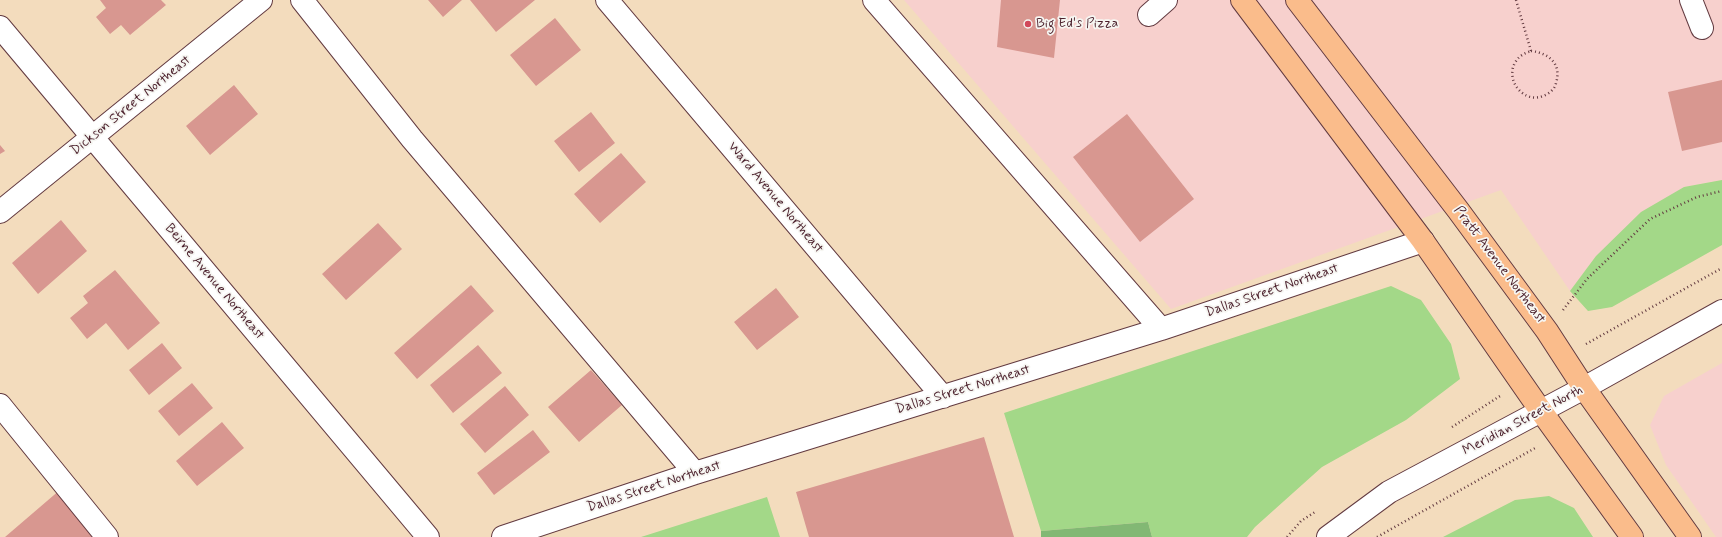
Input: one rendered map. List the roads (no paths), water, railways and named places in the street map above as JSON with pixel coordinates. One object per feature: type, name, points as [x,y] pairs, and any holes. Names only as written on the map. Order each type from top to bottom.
[{"type":"main road","points":[[1242,0],[1423,241],[1541,411],[1632,537]]},
{"type":"main road","name":"Pratt Avenue Northeast","points":[[1297,0],[1458,210],[1547,331],[1584,388],[1690,537]]},
{"type":"street","name":"Dickson Street Northeast","points":[[0,212],[261,0]]},
{"type":"street","points":[[302,0],[412,139],[695,473]]},
{"type":"street","name":"Ward Avenue Northeast","points":[[607,0],[944,397]]},
{"type":"street","points":[[874,0],[1161,329]]},
{"type":"street","points":[[1149,15],[1166,0]]},
{"type":"street","points":[[1691,0],[1702,28]]},
{"type":"street","name":"Beirne Avenue Northeast","points":[[0,27],[428,537]]},
{"type":"street","name":"Dallas Street Northeast","points":[[503,537],[695,473],[1161,329],[1423,241]]},
{"type":"street","name":"Meridian Street North","points":[[1328,537],[1389,492],[1584,388],[1722,310]]},
{"type":"street","points":[[0,404],[107,537]]},
{"type":"place","name":"Big Ed's Pizza","points":[[1028,24]]}]
